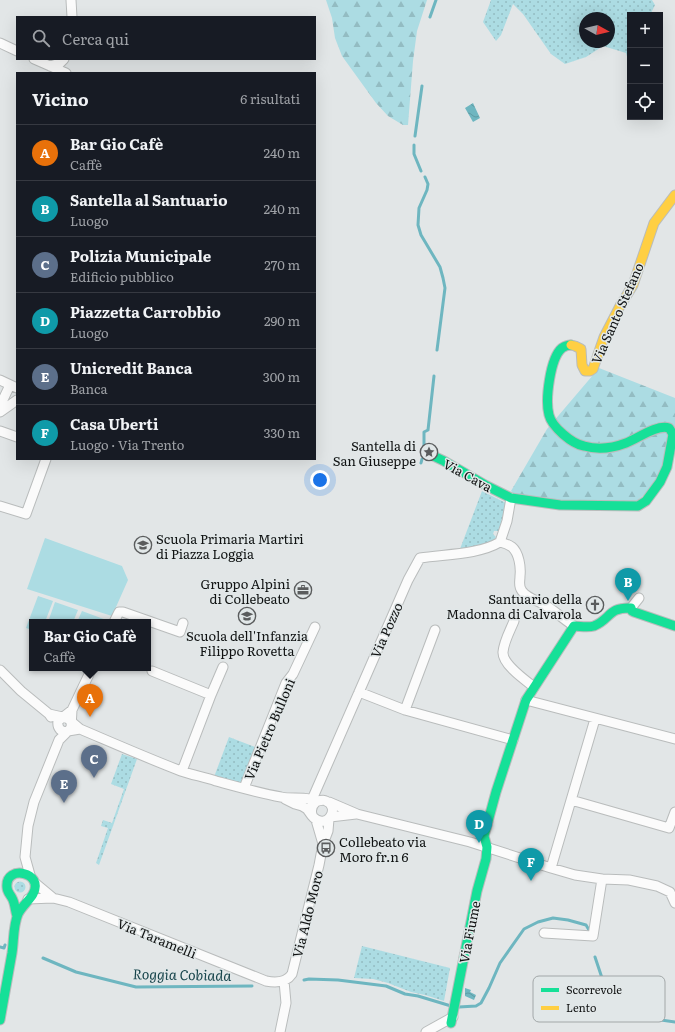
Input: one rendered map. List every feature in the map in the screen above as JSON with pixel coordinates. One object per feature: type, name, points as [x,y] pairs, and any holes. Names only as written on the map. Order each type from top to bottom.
[{"type":"street","points":[[71,0],[72,16]]},
{"type":"street","points":[[0,43],[16,51]]},
{"type":"street","points":[[36,60],[64,72]]},
{"type":"street","points":[[50,66],[60,63],[63,60]]},
{"type":"street","points":[[66,72],[68,60]]},
{"type":"street","name":"Via Santo Stefano","points":[[511,498],[560,505],[638,506],[646,501],[660,482],[667,467],[672,443],[673,434],[668,427],[653,431],[629,442],[609,447],[586,446],[578,444],[565,435],[551,420],[549,414],[548,396],[550,375],[562,347],[571,345],[581,349],[582,366],[585,371],[593,369],[604,337],[633,285],[654,223],[675,195]]},
{"type":"street","points":[[0,382],[14,386],[0,406]]},
{"type":"street","points":[[0,412],[16,401]]},
{"type":"street","points":[[0,431],[16,437]]},
{"type":"street","name":"Via Cava","points":[[425,452],[511,498]]},
{"type":"street","points":[[0,506],[26,514],[46,460]]},
{"type":"street","points":[[511,498],[507,521],[500,542],[513,548],[518,557],[520,567],[520,589],[528,597],[543,604],[574,626],[593,626],[599,623],[614,609],[625,607],[631,608],[634,612],[675,626]]},
{"type":"street","name":"Via Pozzo","points":[[319,802],[323,797],[321,779],[408,580],[420,558],[468,552],[493,546],[500,542]]},
{"type":"street","points":[[631,608],[639,598]]},
{"type":"street","points":[[116,619],[119,612],[124,612],[144,619]]},
{"type":"street","points":[[151,622],[180,632],[183,623]]},
{"type":"street","points":[[514,622],[505,642],[503,656],[520,676],[534,687]]},
{"type":"street","points":[[359,692],[405,710],[513,740],[526,700],[574,626]]},
{"type":"street","name":"Via Pietro Bulloni","points":[[244,788],[286,683],[293,674],[315,627]]},
{"type":"street","points":[[405,710],[435,630]]},
{"type":"street","points":[[182,771],[223,668]]},
{"type":"street","points":[[0,670],[48,714],[63,730]]},
{"type":"street","points":[[63,730],[71,728],[68,720],[91,671]]},
{"type":"street","points":[[152,671],[211,695]]},
{"type":"street","points":[[526,700],[675,739]]},
{"type":"street","points":[[48,714],[68,720],[80,729],[182,771],[284,798],[297,798],[319,802],[357,814],[470,842],[575,875],[602,879],[629,880],[672,889],[675,903]]},
{"type":"street","points":[[68,720],[61,719],[58,721],[58,725],[63,730],[80,729]]},
{"type":"street","points":[[551,868],[595,719]]},
{"type":"street","points":[[0,1020],[17,916],[34,892],[35,887],[25,857],[30,816],[34,802],[63,730]]},
{"type":"street","name":"Via Fiume","points":[[426,1032],[452,1018],[477,891],[489,848],[484,836],[496,792],[513,740]]},
{"type":"street","points":[[284,798],[307,809],[314,818],[323,822],[330,818],[357,814]]},
{"type":"street","points":[[571,800],[669,828],[675,812]]},
{"type":"street","points":[[319,802],[331,806],[333,810],[330,818]]},
{"type":"street","points":[[314,818],[311,810],[319,802]]},
{"type":"street","name":"Via Aldo Moro","points":[[314,818],[323,844]]},
{"type":"street","name":"Via Aldo Moro","points":[[284,981],[292,974],[330,818]]},
{"type":"street","points":[[17,916],[9,893],[8,881],[25,857]]},
{"type":"street","points":[[0,872],[13,875],[21,872],[32,879]]},
{"type":"street","name":"Via Taramelli","points":[[32,879],[53,898]]},
{"type":"street","points":[[544,933],[593,936],[602,879]]},
{"type":"street","points":[[0,882],[15,900],[24,901],[28,899]]},
{"type":"street","name":"Via Taramelli","points":[[28,899],[53,898],[68,902],[266,981],[284,981]]},
{"type":"street","points":[[280,1032],[286,1003],[284,981]]},
{"type":"green space","points":[[326,0],[427,0],[417,31],[408,125],[403,125],[388,116],[376,103],[342,56],[335,38],[332,18]]},
{"type":"green space","points":[[491,0],[652,0],[655,5],[652,12],[627,12],[627,57],[626,53],[610,48],[615,48],[615,12],[579,12],[579,48],[600,48],[586,57],[565,64],[551,54],[523,14],[513,4],[501,35],[496,41],[483,22]]},
{"type":"green space","points":[[599,368],[675,398],[675,426],[656,485],[633,504],[519,499],[511,491],[547,429]]},
{"type":"green space","points":[[482,491],[506,503],[499,531],[494,531],[493,534],[496,537],[492,543],[483,546],[460,549]]},
{"type":"green space","points":[[45,538],[122,566],[128,580],[112,616],[27,589]]},
{"type":"green space","points":[[38,596],[53,601],[46,619],[29,619]]},
{"type":"green space","points":[[55,602],[78,610],[74,619],[49,619]]},
{"type":"green space","points":[[82,611],[104,619],[78,619]]},
{"type":"green space","points":[[29,620],[29,629],[26,628]]},
{"type":"green space","points":[[229,737],[255,747],[241,783],[239,784],[214,777]]},
{"type":"green space","points":[[122,754],[137,759],[99,865],[96,863],[108,828],[101,826],[103,820],[112,823],[124,789],[111,784]]},
{"type":"green space","points":[[18,882],[22,882],[24,883],[24,891],[18,892],[15,889],[15,885]]},
{"type":"green space","points":[[362,946],[450,968],[444,1001],[373,979],[354,978]]},
{"type":"water","points":[[473,103],[480,118],[473,122],[465,108]]},
{"type":"water","points":[[465,988],[471,990],[470,992],[476,995],[474,1000],[465,996]]},
{"type":"waterway","points":[[430,17],[436,0]]},
{"type":"waterway","points":[[415,136],[422,86]]},
{"type":"waterway","points":[[414,145],[414,154],[421,171]]},
{"type":"waterway","points":[[425,177],[428,184],[419,208],[418,225],[421,235],[440,267],[445,288],[437,350]]},
{"type":"waterway","points":[[424,448],[424,432],[428,430],[434,376]]},
{"type":"waterway","points":[[421,463],[422,459]]},
{"type":"waterway","name":"Roggia Cobiada","points":[[459,1007],[476,1006],[481,1003],[500,963],[524,929],[538,922],[553,918],[586,925],[589,930]]},
{"type":"waterway","name":"Roggia Cobiada","points":[[0,947],[4,948],[5,945]]},
{"type":"waterway","name":"Roggia Cobiada","points":[[595,957],[601,976]]},
{"type":"waterway","name":"Roggia Cobiada","points":[[43,958],[76,972],[136,987],[252,986]]},
{"type":"waterway","name":"Roggia Cobiada","points":[[304,980],[338,980],[386,986],[405,994],[418,996],[451,1006]]},
{"type":"waterway","name":"Roggia Cobiada","points":[[665,1021],[675,1022]]},
{"type":"traffic: fast","points":[[425,452],[511,498],[560,505],[638,506],[646,501],[660,482],[667,467],[673,434],[669,428],[664,427],[647,432],[621,445],[600,448],[579,445],[558,430],[549,415],[548,390],[554,361],[558,353],[563,347],[571,345]]},
{"type":"traffic: fast","points":[[451,1023],[477,891],[486,859],[487,847],[484,836],[496,792],[526,700],[574,626],[594,626],[614,611],[624,608],[631,608],[634,612],[675,626]]},
{"type":"traffic: fast","points":[[0,1020],[12,953],[16,919],[33,894],[35,886],[34,880],[30,876],[18,873],[12,875],[8,880],[7,887],[13,900],[17,916]]},
{"type":"traffic: slow","points":[[571,345],[581,349],[582,365],[585,371],[590,371],[593,369],[604,337],[633,285],[654,223],[675,195]]},
{"type":"place","name":"Santella di San Giuseppe","points":[[429,452]]},
{"type":"place","name":"Scuola Primaria Martiri di Piazza Loggia","points":[[143,545]]},
{"type":"place","name":"Gruppo Alpini di Collebeato","points":[[303,590]]},
{"type":"place","name":"Santella al Santuario","points":[[628,601]]},
{"type":"place","name":"Santuario della Madonna di Calvarola","points":[[595,605]]},
{"type":"place","name":"Scuola dell'Infanzia Filippo Rovetta","points":[[247,616]]},
{"type":"place","name":"Bar Gio Cafè","points":[[90,717]]},
{"type":"place","name":"Polizia Municipale","points":[[94,778]]},
{"type":"place","name":"Unicredit Banca","points":[[64,803]]},
{"type":"place","name":"Piazzetta Carrobbio","points":[[479,843]]},
{"type":"place","name":"Collebeato via Moro fr.n 6","points":[[326,848]]},
{"type":"place","name":"Casa Uberti","points":[[531,881]]}]
